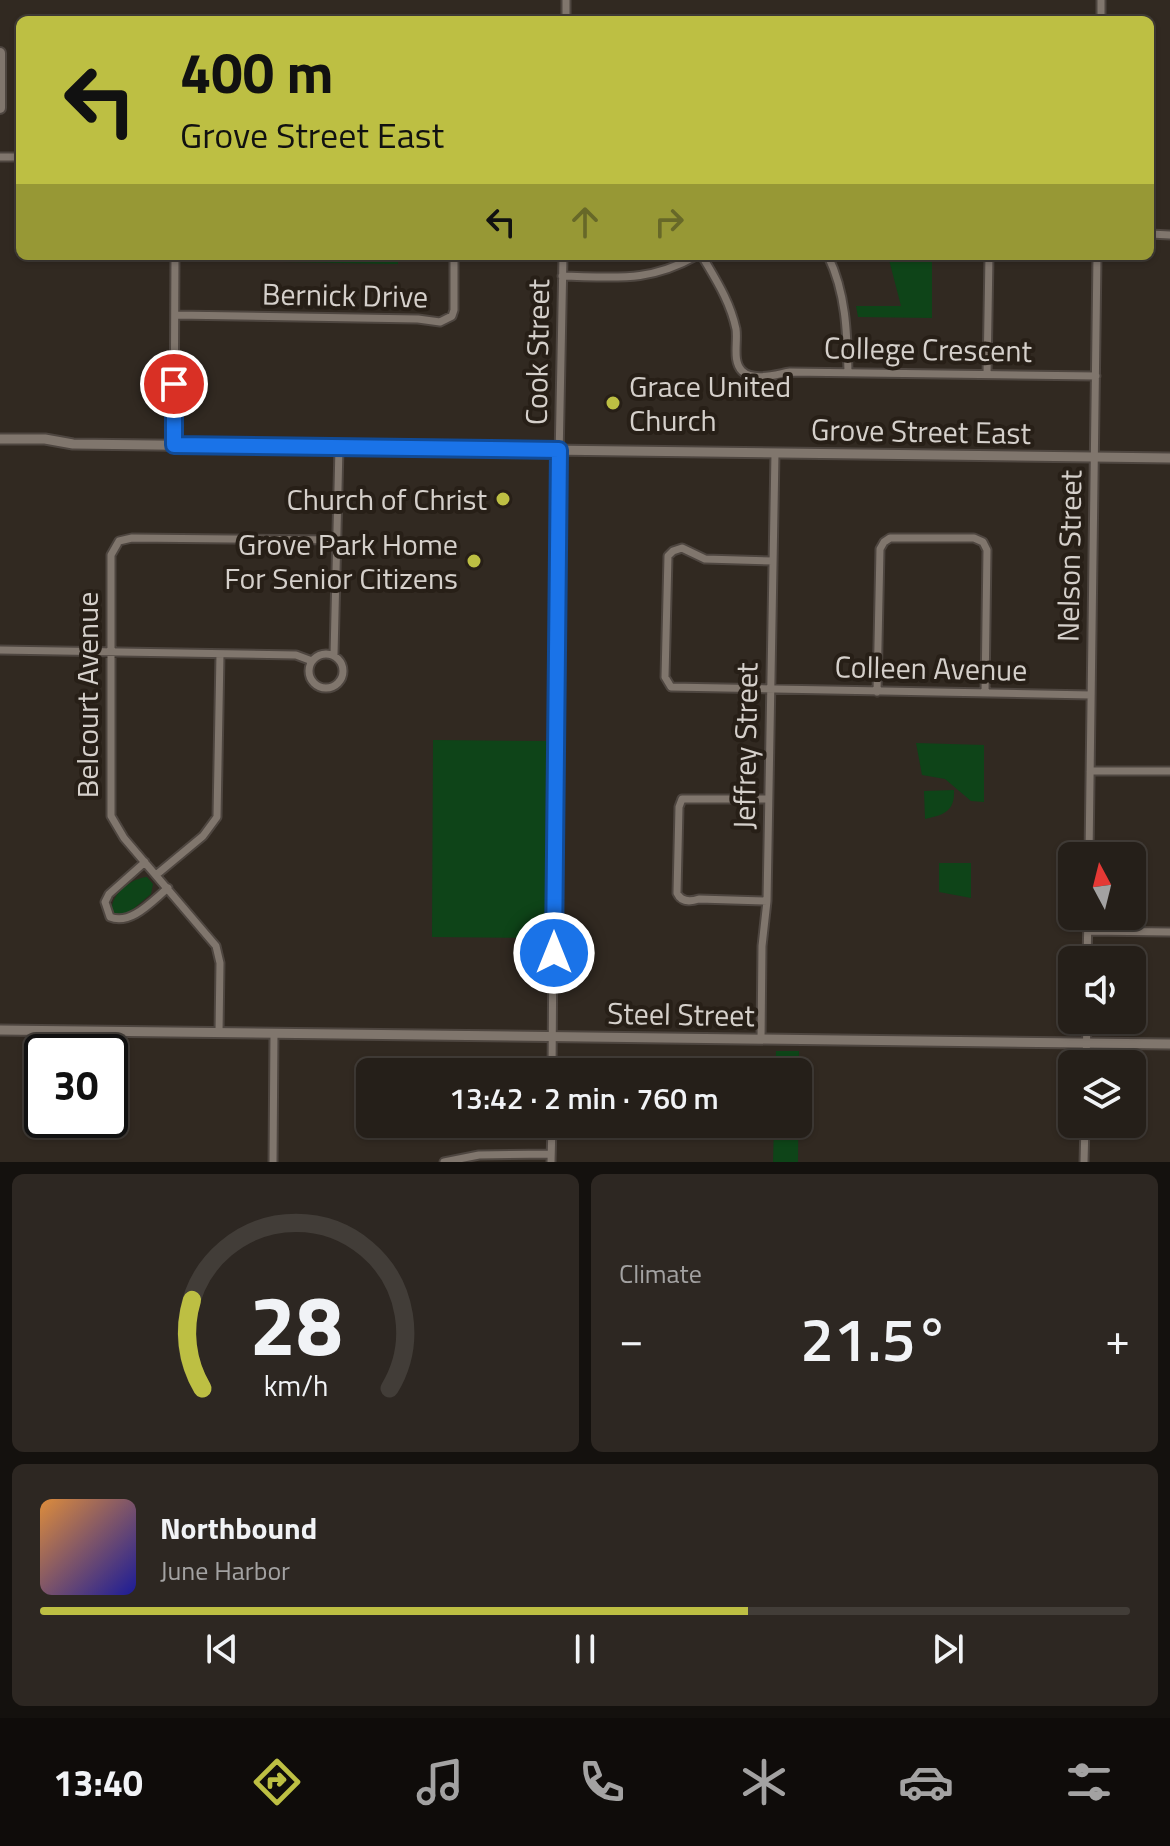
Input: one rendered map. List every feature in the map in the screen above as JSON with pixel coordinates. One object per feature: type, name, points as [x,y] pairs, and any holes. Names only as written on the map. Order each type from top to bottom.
[{"type":"main road","points":[[0,53],[0,108]]},
{"type":"street","points":[[174,445],[175,260]]},
{"type":"street","name":"Bernick Drive","points":[[175,315],[446,320],[454,310],[454,260]]},
{"type":"street","name":"Cook Street","points":[[552,1058],[563,260]]},
{"type":"street","points":[[562,276],[646,275],[661,273],[690,260]]},
{"type":"street","name":"College Crescent","points":[[701,260],[730,308],[737,335],[736,359],[741,370],[755,376],[790,372],[1096,376]]},
{"type":"street","points":[[830,260],[844,308],[848,372]]},
{"type":"street","points":[[987,374],[989,260]]},
{"type":"street","name":"Nelson Street","points":[[1089,842],[1097,260]]},
{"type":"street","name":"Grove Street East","points":[[0,439],[45,439],[73,444],[1170,458]]},
{"type":"street","points":[[334,655],[339,447]]},
{"type":"street","name":"Jeffrey Street","points":[[761,1039],[762,946],[767,901],[775,453]]},
{"type":"street","name":"Belcourt Avenue","points":[[219,1032],[219,955],[212,940],[114,824],[109,808],[111,555],[119,541],[132,538],[337,540]]},
{"type":"street","points":[[877,692],[880,549],[884,542],[890,538],[974,538],[983,542],[987,550],[985,693]]},
{"type":"street","name":"Colleen Avenue","points":[[773,561],[705,559],[682,548],[673,551],[667,562],[667,683],[678,689],[1091,695]]},
{"type":"street","points":[[0,650],[296,655],[312,661]]},
{"type":"street","points":[[324,653],[334,655],[342,664],[340,681],[325,688],[314,683],[309,672],[312,661],[324,653]]},
{"type":"street","points":[[156,875],[203,836],[217,817],[220,654]]},
{"type":"street","points":[[1090,771],[1170,771]]},
{"type":"street","points":[[767,901],[699,899],[690,902],[677,893],[682,799],[768,799]]},
{"type":"street","points":[[145,862],[109,894],[105,909],[110,917],[127,919],[168,888]]},
{"type":"street","points":[[1087,946],[1088,931],[1170,932]]},
{"type":"street","name":"Steel Street","points":[[0,1030],[1170,1044]]},
{"type":"street","points":[[273,1162],[274,1033]]},
{"type":"street","points":[[1086,1034],[1086,1050]]},
{"type":"street","points":[[444,1162],[479,1155],[551,1158],[552,1138]]},
{"type":"street","points":[[1084,1162],[1085,1138]]},
{"type":"green space","points":[[398,260],[398,264],[228,261]]},
{"type":"green space","points":[[889,260],[932,260],[932,318],[858,317],[856,306],[901,306]]},
{"type":"green space","points":[[433,740],[546,741],[545,938],[432,937]]},
{"type":"green space","points":[[916,743],[984,745],[984,802],[971,801],[945,779],[922,775]]},
{"type":"green space","points":[[954,790],[947,811],[925,819],[924,791]]},
{"type":"green space","points":[[939,863],[971,863],[971,898],[939,892]]},
{"type":"green space","points":[[147,877],[153,884],[151,894],[126,915],[113,913],[114,901],[122,889]]},
{"type":"green space","points":[[776,1051],[799,1051],[799,1058],[776,1058]]},
{"type":"green space","points":[[774,1138],[798,1138],[798,1162],[773,1162]]},
{"type":"place","name":"Grace United Church","points":[[613,403]]},
{"type":"place","name":"Church of Christ","points":[[503,499]]},
{"type":"place","name":"Grove Park Home For Senior Citizens","points":[[474,561]]},
{"type":"route","points":[[174,384],[174,445],[559,450],[554,953]]}]
